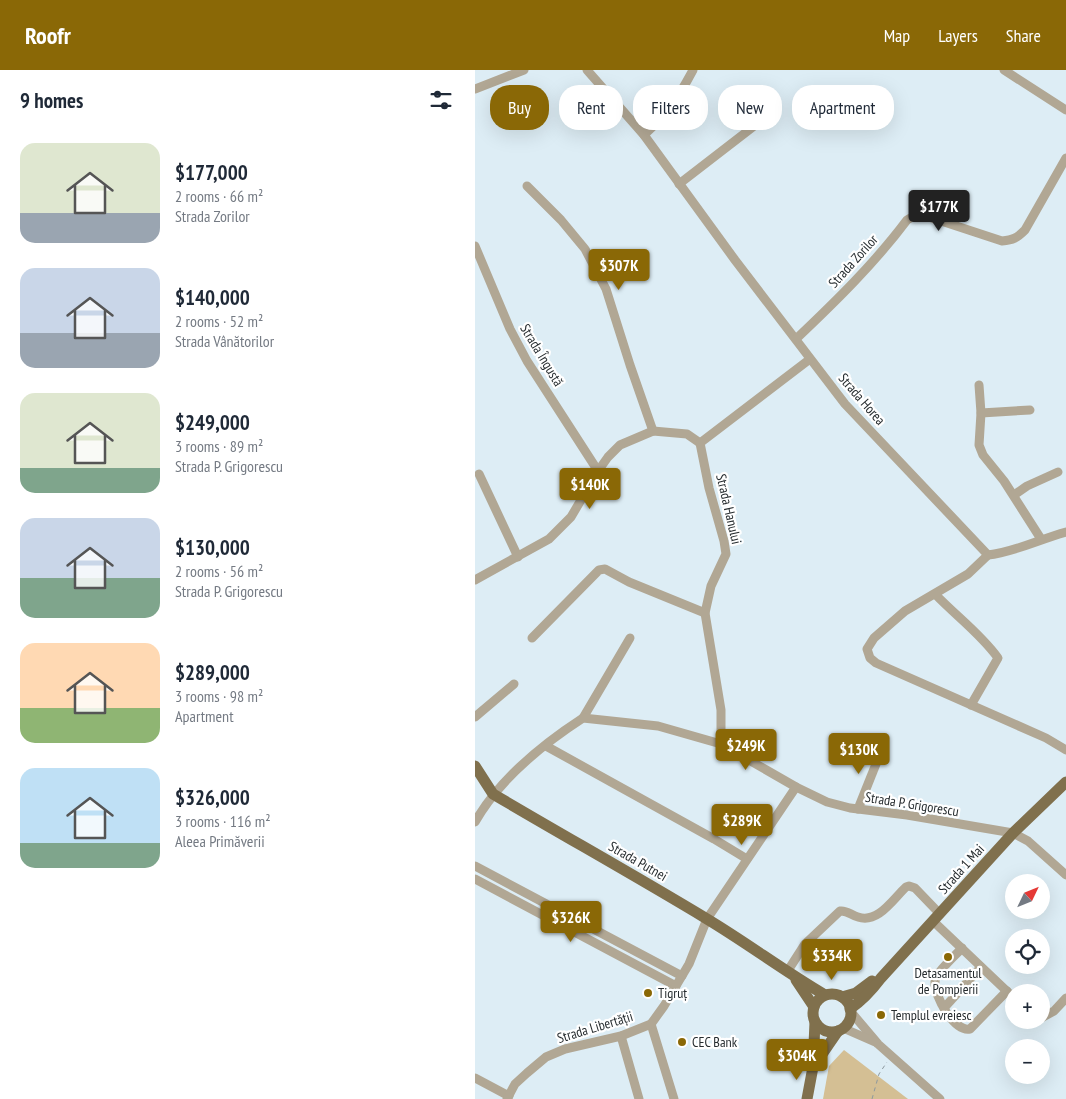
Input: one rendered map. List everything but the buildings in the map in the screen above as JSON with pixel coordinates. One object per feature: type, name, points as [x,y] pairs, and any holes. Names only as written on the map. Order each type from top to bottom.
[{"type":"main road","name":"Strada Putnei","points":[[475,766],[493,794],[707,919],[755,949],[791,975],[825,995]]},
{"type":"main road","name":"Strada 1 Mai","points":[[851,1011],[1013,833],[1065,785]]},
{"type":"main road","name":"Strada Putnei","points":[[791,975],[814,1007]]},
{"type":"main road","name":"Strada 1 Mai","points":[[842,997],[856,993],[874,980],[881,978]]},
{"type":"main road","points":[[807,1099],[813,1067],[814,1007],[820,998],[825,995],[836,994],[846,1001],[851,1011],[848,1024],[841,1029],[813,1067]]},
{"type":"main road","points":[[815,1022],[825,1031],[841,1029]]},
{"type":"street","points":[[475,89],[524,70]]},
{"type":"street","name":"Strada Horea","points":[[587,70],[644,135],[845,404],[988,556]]},
{"type":"street","points":[[644,135],[673,106],[693,70]]},
{"type":"street","points":[[1004,70],[1066,110]]},
{"type":"street","points":[[679,184],[749,130]]},
{"type":"street","name":"Strada Zorilor","points":[[796,339],[866,270],[907,220],[914,216],[921,214],[1002,240],[1012,240],[1018,237],[1025,230],[1066,158]]},
{"type":"street","points":[[527,186],[561,220],[585,249],[606,289],[653,431]]},
{"type":"street","name":"Strada Îngustă","points":[[475,246],[510,330],[527,361],[598,472]]},
{"type":"street","points":[[475,580],[549,539],[571,517],[608,457],[620,444],[653,431],[687,434],[700,444],[810,359]]},
{"type":"street","points":[[979,385],[981,413],[979,445],[983,455],[1014,495],[1041,539]]},
{"type":"street","points":[[981,413],[1031,410]]},
{"type":"street","name":"Strada Hanului","points":[[700,444],[726,554],[711,586],[705,612],[721,710],[721,744]]},
{"type":"street","points":[[1014,495],[1027,486],[1058,472]]},
{"type":"street","points":[[479,474],[518,557]]},
{"type":"street","points":[[1066,532],[1041,539],[1003,554],[988,556],[969,574],[905,611],[874,638],[867,649],[868,654],[876,663],[1046,738],[1066,750]]},
{"type":"street","points":[[532,638],[599,570],[605,569],[629,582],[705,612]]},
{"type":"street","points":[[935,594],[988,644],[998,658],[971,705]]},
{"type":"street","points":[[475,822],[493,794],[517,769],[583,718],[630,638]]},
{"type":"street","points":[[475,717],[514,684]]},
{"type":"street","name":"Strada P. Grigorescu","points":[[583,718],[658,726],[721,744],[827,802],[858,809],[907,815],[1013,833]]},
{"type":"street","points":[[546,746],[747,859]]},
{"type":"street","points":[[858,809],[882,748]]},
{"type":"street","name":"Strada Libertății","points":[[508,1097],[515,1084],[546,1057],[565,1049],[621,1036],[651,1024],[689,964],[707,919],[797,787]]},
{"type":"street","points":[[1013,833],[1029,841],[1066,875]]},
{"type":"street","points":[[475,866],[682,976]]},
{"type":"street","points":[[475,879],[676,986]]},
{"type":"street","points":[[791,975],[805,944],[840,910],[844,910],[859,918],[871,919],[878,915],[906,886],[909,886],[915,888],[962,948],[1005,990]]},
{"type":"street","points":[[962,948],[937,975],[935,981],[936,991],[952,1021],[965,1030],[970,1028],[1005,999]]},
{"type":"street","points":[[944,1008],[981,967]]},
{"type":"street","points":[[1050,1013],[1066,998]]},
{"type":"street","points":[[851,1011],[878,1044],[940,1099]]},
{"type":"street","points":[[651,1024],[674,1099]]},
{"type":"street","points":[[841,1029],[878,1044]]},
{"type":"street","points":[[621,1036],[639,1099]]},
{"type":"street","points":[[475,1078],[508,1097]]},
{"type":"path","points":[[872,1099],[879,1074],[891,1055]]},
{"type":"shaded area","points":[[844,1050],[908,1099],[823,1099],[829,1066]]},
{"type":"place","name":"Detasamentul de Pompierii","points":[[948,957]]},
{"type":"place","name":"Tigruț","points":[[648,993]]},
{"type":"place","name":"Templul evreiesc","points":[[881,1015]]},
{"type":"place","name":"CEC Bank","points":[[682,1042]]}]
